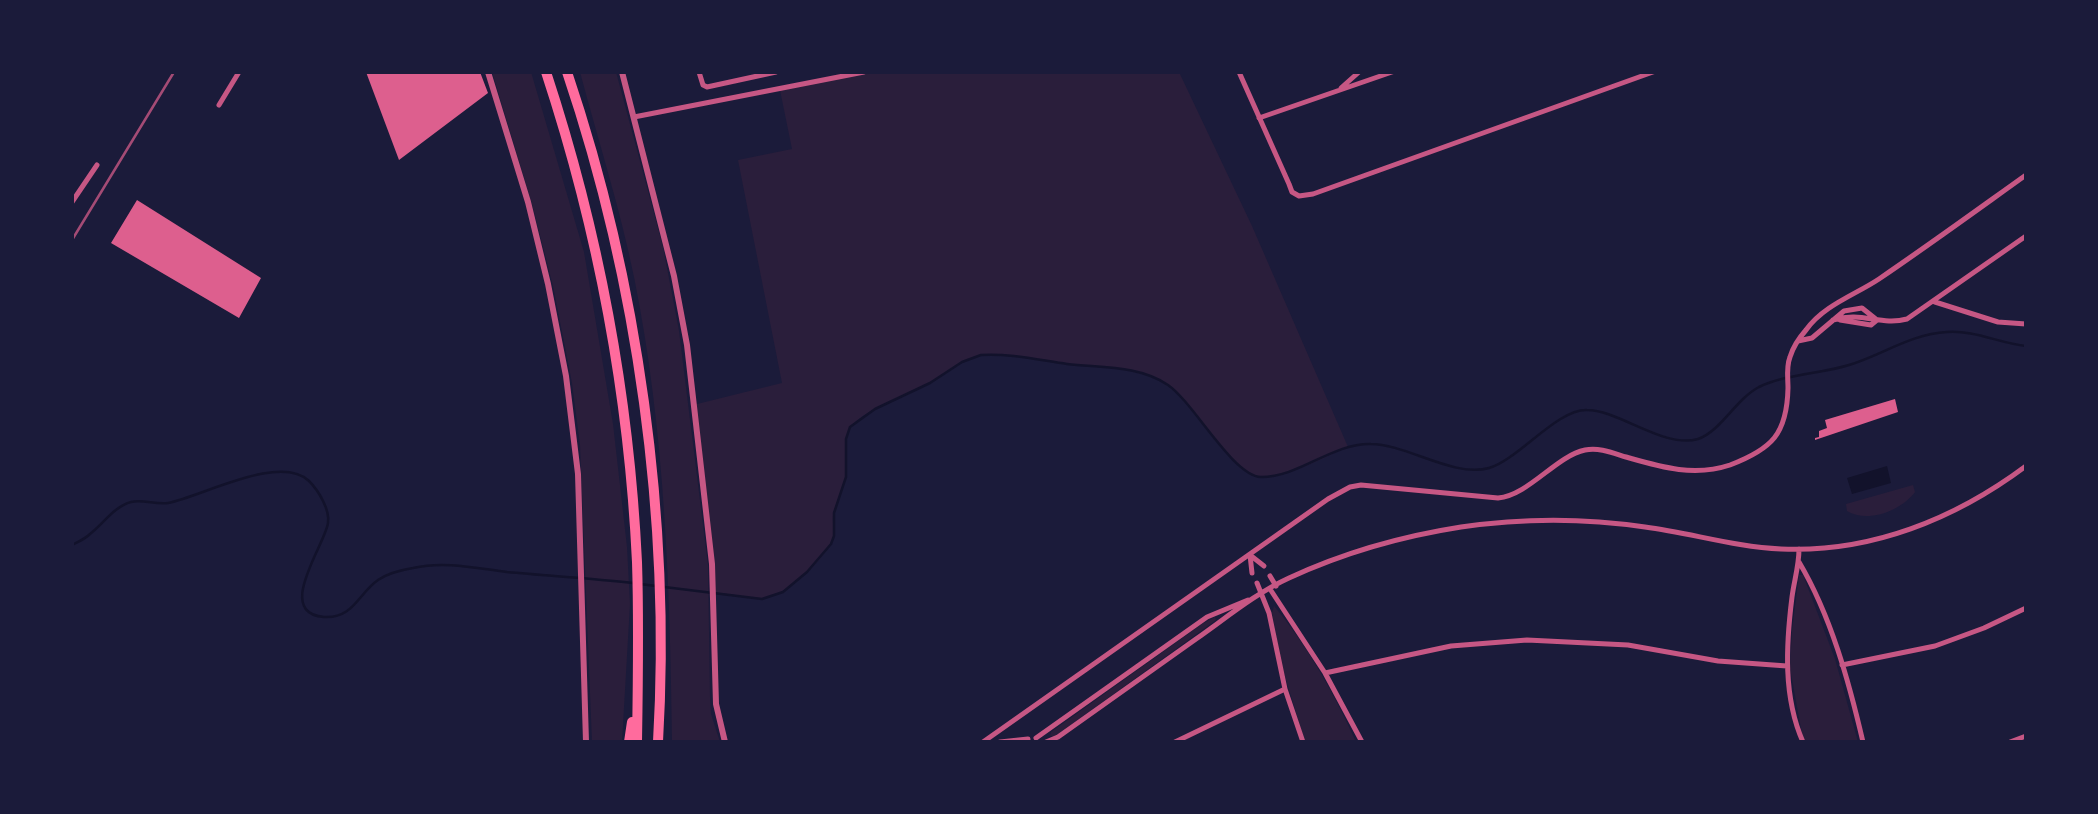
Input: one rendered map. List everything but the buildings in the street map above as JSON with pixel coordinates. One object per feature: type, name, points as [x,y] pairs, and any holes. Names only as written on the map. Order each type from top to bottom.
[{"type":"highway","points":[[546,72],[581,193],[608,314],[627,436],[637,560],[636,742]]},
{"type":"highway","points":[[568,72],[605,203],[630,321],[648,441],[659,609],[659,742]]},
{"type":"highway","points":[[629,742],[638,691]]},
{"type":"street","points":[[219,105],[239,72]]},
{"type":"street","points":[[488,72],[528,202],[559,340],[576,455],[586,742]]},
{"type":"street","points":[[622,72],[681,312],[712,564],[716,704],[725,742]]},
{"type":"street","points":[[699,72],[703,85],[707,87],[776,72]]},
{"type":"street","points":[[634,117],[864,72]]},
{"type":"street","points":[[1238,72],[1292,192],[1303,196],[1650,72]]},
{"type":"street","points":[[1336,92],[1359,72]]},
{"type":"street","points":[[1259,118],[1392,72]]},
{"type":"street","points":[[72,202],[97,165]]},
{"type":"street","points":[[983,742],[1328,499],[1355,485],[1503,497],[1516,492],[1576,453],[1589,449],[1682,471],[1725,466],[1760,450],[1780,431],[1786,418],[1787,369],[1790,355],[1808,326],[1826,310],[1877,280],[2026,175]]},
{"type":"street","points":[[1798,341],[1812,338],[1833,320],[1847,315],[1860,315],[1877,320],[1907,319],[2026,236]]},
{"type":"street","points":[[1935,302],[1998,323],[2026,324]]},
{"type":"street","points":[[1046,732],[1049,741],[1273,587],[1323,564],[1397,540],[1460,527],[1525,521],[1622,524],[1735,545],[1800,549],[1871,541],[1930,523],[1980,497],[2026,466]]},
{"type":"street","points":[[1800,549],[1792,597],[1787,666],[1792,706],[1802,742]]},
{"type":"street","points":[[1250,555],[1264,566]]},
{"type":"street","points":[[1250,555],[1252,573]]},
{"type":"street","points":[[1799,562],[1818,601],[1842,665],[1863,742]]},
{"type":"street","points":[[1270,576],[1273,587],[1325,673],[1362,742]]},
{"type":"street","points":[[1257,583],[1285,689],[1303,742]]},
{"type":"street","points":[[1036,738],[1207,617],[1260,595]]},
{"type":"street","points":[[1842,665],[1935,646],[1984,628],[2026,608]]},
{"type":"street","points":[[1325,673],[1451,646],[1527,640],[1628,645],[1718,661],[1787,666]]},
{"type":"street","points":[[1175,742],[1285,689]]},
{"type":"street","points":[[992,736],[1000,742],[1028,739]]},
{"type":"street","points":[[2010,742],[2026,736]]},
{"type":"shaded area","points":[[492,72],[531,72],[584,252],[613,424],[627,547],[630,604],[622,742],[592,742],[580,445],[572,383],[553,286],[532,204]]},
{"type":"shaded area","points":[[580,72],[616,72],[663,247],[679,331],[708,565],[711,714],[720,742],[672,742],[664,508],[653,392],[634,277],[616,200]]},
{"type":"shaded area","points":[[864,72],[1179,72],[1252,226],[1348,447],[1280,475],[1258,477],[1238,464],[1178,395],[1158,379],[1119,369],[1013,356],[981,355],[864,415],[850,428],[846,445],[846,475],[834,511],[832,540],[819,560],[802,577],[782,592],[762,599],[713,592],[693,405],[782,383],[738,160],[792,149],[780,90]]},
{"type":"shaded area","points":[[1887,466],[1891,483],[1852,494],[1847,478]]},
{"type":"shaded area","points":[[1913,485],[1915,492],[1909,499],[1884,513],[1865,516],[1847,511],[1846,504]]},
{"type":"shaded area","points":[[1799,575],[1803,575],[1835,659],[1858,742],[1806,742],[1802,734],[1790,668]]},
{"type":"shaded area","points":[[1274,606],[1320,671],[1356,742],[1305,742],[1282,667],[1272,613]]},
{"type":"shaded area","points":[[1215,617],[1216,620],[1212,623],[1054,737],[1050,736],[1051,732]]},
{"type":"waterway","points":[[640,584],[762,599],[783,592],[807,572],[831,544],[834,536],[834,513],[846,477],[846,439],[850,427],[875,409],[930,383],[962,362],[981,355],[1119,368],[1157,379],[1178,394],[1238,465],[1261,477],[1289,472],[1343,449],[1371,444],[1385,445],[1446,465],[1475,470],[1489,468],[1513,455],[1563,417],[1587,410],[1613,416],[1671,439],[1698,439],[1714,430],[1743,399],[1759,387],[1780,379],[1849,365],[1921,337],[1957,332],[2026,346]]},
{"type":"waterway","points":[[72,545],[88,536],[125,504],[140,501],[168,503],[240,479],[279,472],[296,474],[309,481],[326,507],[328,523],[303,591],[303,604],[310,613],[324,617],[342,614],[382,578],[399,571],[425,566],[460,566],[633,583]]},
{"type":"railway","points":[[72,240],[174,72]]}]
